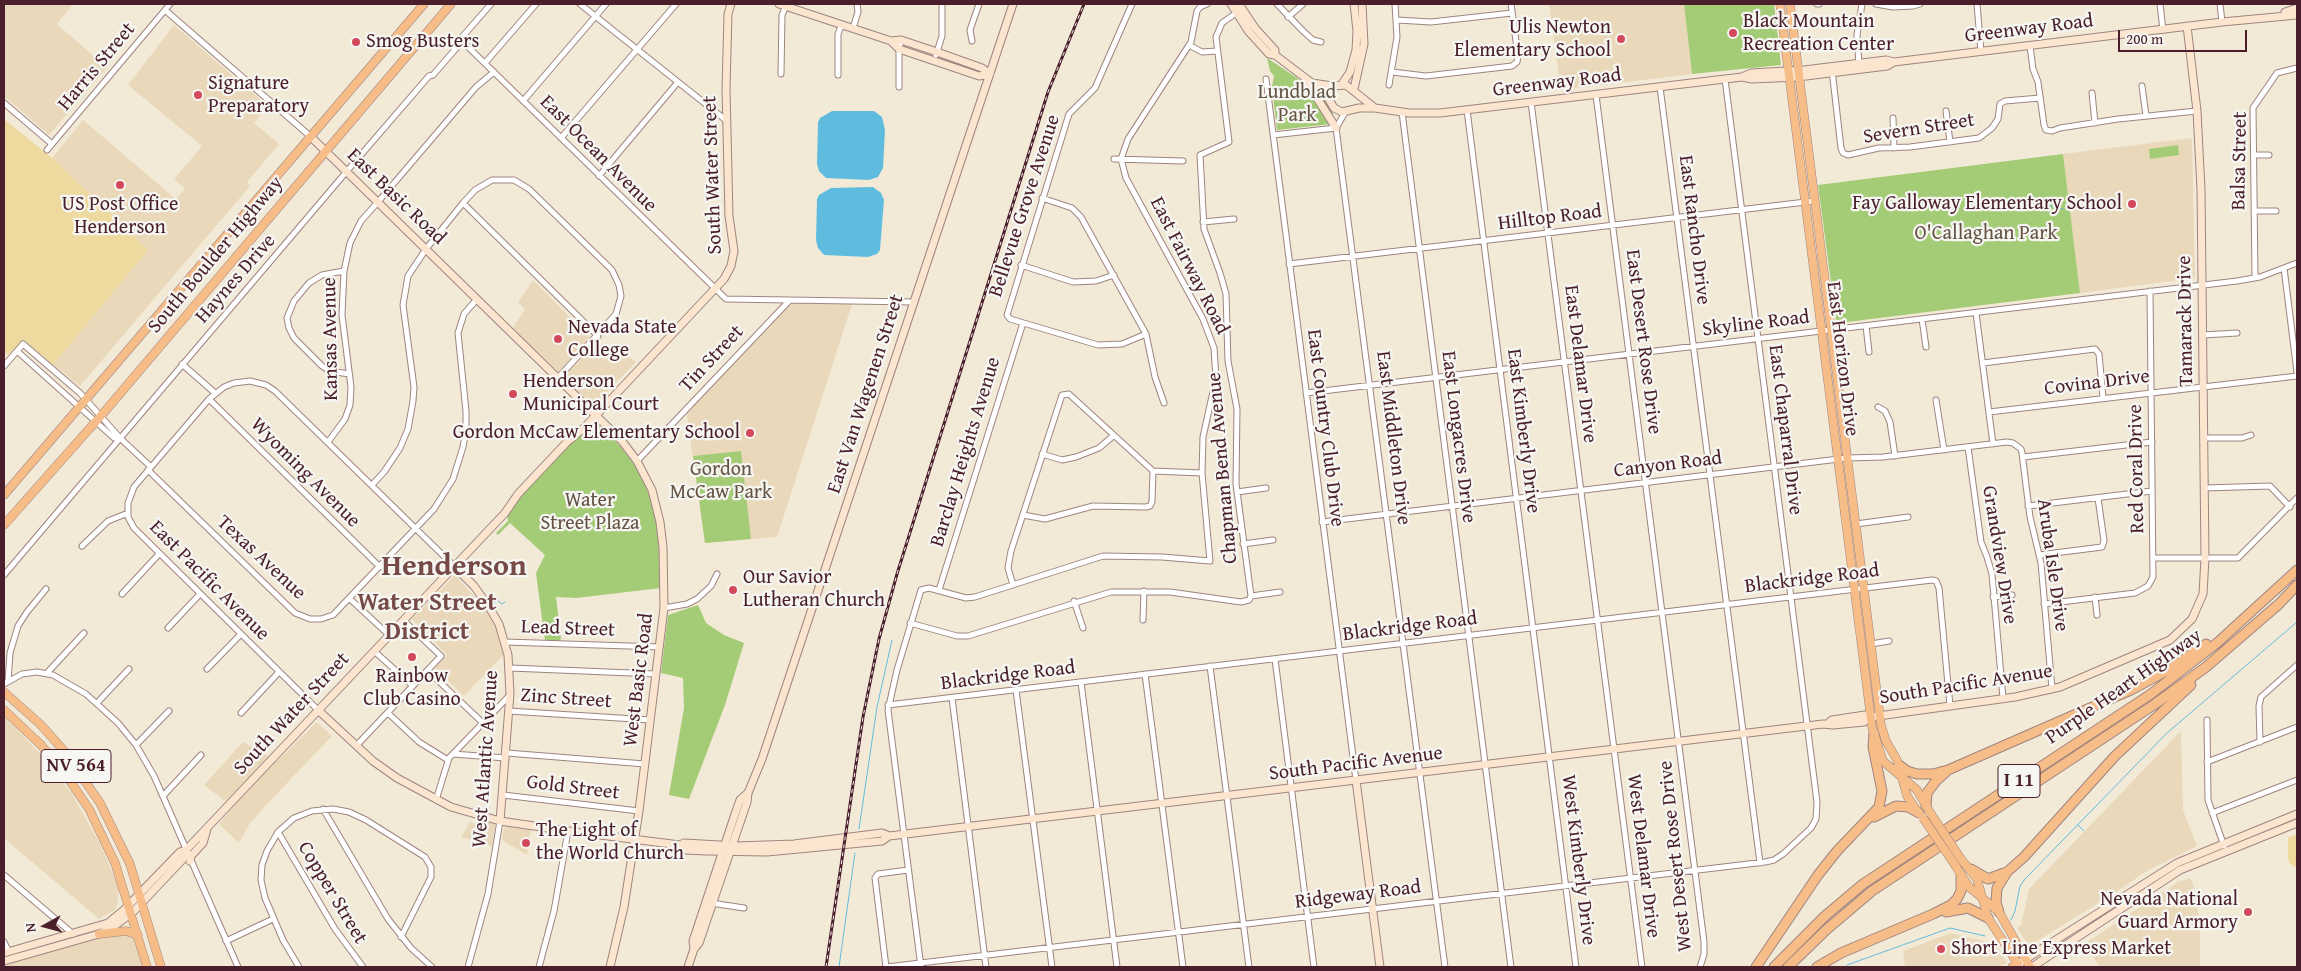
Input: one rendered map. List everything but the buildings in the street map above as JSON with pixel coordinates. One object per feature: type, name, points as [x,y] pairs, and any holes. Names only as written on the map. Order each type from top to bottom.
[{"type":"highway","name":"Purple Heart Highway","points":[[1774,967],[1814,926],[1863,884],[2151,694],[2217,643],[2268,599],[2297,570]]},
{"type":"highway","name":"Purple Heart Highway","points":[[1788,967],[1826,930],[1872,891],[2155,704],[2206,668],[2279,604],[2297,585]]},
{"type":"highway","points":[[1899,765],[1907,771],[1917,774],[1933,774],[1948,770],[2131,690],[2187,658],[2268,599]]},
{"type":"highway","points":[[1971,869],[1991,880],[2007,872],[2024,857],[2115,756],[2197,680],[2206,668]]},
{"type":"highway","points":[[1756,967],[1823,868],[1879,807],[1882,795],[1873,747],[1874,734]]},
{"type":"highway","points":[[1929,810],[1926,793],[1936,780],[1948,770]]},
{"type":"highway","points":[[1869,820],[1896,806],[1908,807],[1921,816]]},
{"type":"highway","points":[[1999,912],[1996,893],[1999,884],[2007,872]]},
{"type":"highway","points":[[1817,967],[1841,953],[1933,914],[1957,899],[1962,887],[1961,876]]},
{"type":"highway","points":[[1933,914],[1968,908],[1988,918]]},
{"type":"main road","name":"South Boulder Highway","points":[[4,495],[424,4]]},
{"type":"main road","name":"South Boulder Highway","points":[[4,525],[98,418],[451,4]]},
{"type":"main road","name":"East Horizon Drive","points":[[1780,4],[1794,74],[1802,134],[1806,144],[1810,205],[1814,238],[1820,252],[1826,331],[1831,366],[1837,381],[1884,738],[1899,765],[1907,796],[1958,862]]},
{"type":"main road","name":"East Horizon Drive","points":[[1790,4],[1794,74],[1826,331],[1839,460],[1874,734],[1883,761],[1917,790],[1958,862]]},
{"type":"main road","name":"NV 564","points":[[4,692],[41,725],[65,752],[100,803],[119,840],[135,904],[138,935],[147,967]]},
{"type":"main road","name":"NV 564","points":[[4,710],[42,745],[89,809],[135,904],[161,967]]},
{"type":"main road","points":[[89,809],[100,803]]},
{"type":"main road","points":[[1958,862],[1971,869],[1977,879],[1988,918],[2017,966]]},
{"type":"main road","points":[[1958,862],[1961,876],[1969,888],[1999,912],[2031,967]]},
{"type":"main road","points":[[99,934],[128,932],[138,935]]},
{"type":"street","name":"Harris Street","points":[[47,150],[170,4]]},
{"type":"street","name":"Haynes Drive","points":[[4,575],[491,4]]},
{"type":"street","points":[[485,63],[536,4]]},
{"type":"street","points":[[580,4],[727,122]]},
{"type":"street","points":[[523,101],[606,4]]},
{"type":"street","points":[[561,138],[676,4]]},
{"type":"street","name":"South Water Street","points":[[135,904],[183,859],[186,850],[505,513],[517,496],[596,416],[728,274],[734,251],[730,216],[727,122],[728,14],[730,4]]},
{"type":"street","points":[[853,28],[858,12],[858,4]]},
{"type":"street","points":[[934,61],[942,36],[942,4]]},
{"type":"street","points":[[972,41],[970,30],[978,4]]},
{"type":"street","name":"East Van Wagenen Street","points":[[688,967],[694,949],[699,943],[740,800],[748,793],[762,759],[1013,4]]},
{"type":"street","name":"Bellevue Grove Avenue","points":[[1023,323],[1010,319],[1007,315],[1069,114],[1096,88],[1132,4]]},
{"type":"street","points":[[1121,159],[1128,139],[1189,45],[1197,11],[1200,7],[1207,4]]},
{"type":"street","points":[[1230,4],[1239,9],[1259,44],[1269,54],[1275,55],[1312,83],[1329,100],[1334,108],[1349,110]]},
{"type":"street","points":[[1277,4],[1313,40],[1321,42]]},
{"type":"street","points":[[1288,17],[1303,4]]},
{"type":"street","points":[[1329,100],[1331,91],[1340,85],[1350,72],[1356,50],[1357,31],[1354,4]]},
{"type":"street","points":[[1273,135],[1336,128],[1356,102],[1355,91],[1364,44],[1362,4]]},
{"type":"street","points":[[1389,85],[1396,53],[1397,20],[1395,4]]},
{"type":"street","points":[[1392,72],[1434,75],[1512,66],[1517,62],[1518,56],[1511,4]]},
{"type":"street","points":[[1859,64],[1857,35],[1862,4]]},
{"type":"street","points":[[1876,4],[1893,7],[1919,4]]},
{"type":"street","points":[[1977,4],[1981,52]]},
{"type":"street","points":[[2160,4],[2163,30]]},
{"type":"street","points":[[2220,4],[2222,22]]},
{"type":"street","points":[[781,74],[783,5],[891,41],[901,40],[937,52],[982,68],[990,74]]},
{"type":"street","name":"Greenway Road","points":[[2258,18],[2297,8]]},
{"type":"street","name":"Chapman Bend Avenue","points":[[1239,9],[1218,29],[1216,37],[1230,142],[1200,155],[1203,222],[1206,239],[1220,273],[1226,294],[1228,355],[1237,408],[1237,492],[1250,598]]},
{"type":"street","name":"East Basic Road","points":[[165,10],[325,150],[596,416]]},
{"type":"street","points":[[1397,20],[1431,22],[1512,13]]},
{"type":"street","name":"Greenway Road","points":[[1832,70],[1886,60],[1894,62],[2187,26],[2297,15]]},
{"type":"street","points":[[838,76],[838,34],[842,24]]},
{"type":"street","name":"Tamarack Drive","points":[[2187,26],[2197,111],[2201,189],[2203,335],[2205,558],[2203,594],[2195,614]]},
{"type":"street","name":"East Ocean Avenue","points":[[461,40],[714,290]]},
{"type":"street","points":[[899,88],[899,49],[901,40]]},
{"type":"street","points":[[891,41],[899,49],[934,61],[979,76],[990,74]]},
{"type":"street","points":[[1189,45],[1202,52],[1217,51]]},
{"type":"street","points":[[2030,46],[2046,130],[2052,131],[2096,122],[2197,111]]},
{"type":"street","name":"Greenway Road","points":[[1349,110],[1375,108],[1429,114],[1742,77],[1752,72],[1794,74],[1887,66],[1894,62]]},
{"type":"street","name":"Balsa Street","points":[[2255,278],[2253,112],[2255,103],[2277,73],[2297,68]]},
{"type":"street","name":"Severn Street","points":[[1832,70],[1842,153],[1848,155],[1879,148],[1970,140],[1985,134],[1992,128],[1998,119],[2000,104],[2005,101],[2040,98]]},
{"type":"street","name":"Kansas Avenue","points":[[328,442],[345,419],[349,406],[351,387],[342,315],[344,271],[350,243],[362,221],[378,202],[476,87],[494,72]]},
{"type":"street","points":[[1305,78],[1336,128]]},
{"type":"street","name":"East Country Club Drive","points":[[1266,79],[1356,780]]},
{"type":"street","name":"East Chaparral Drive","points":[[1725,79],[1818,807],[1816,819]]},
{"type":"street","points":[[599,176],[678,82]]},
{"type":"street","points":[[1312,83],[1327,86],[1340,85],[1355,91]]},
{"type":"street","points":[[2142,86],[2146,116]]},
{"type":"street","name":"East Rancho Drive","points":[[1660,87],[1760,863]]},
{"type":"street","name":"Greenway Road","points":[[1355,91],[1375,108]]},
{"type":"street","points":[[2092,93],[2096,122]]},
{"type":"street","name":"East Desert Rose Drive","points":[[1596,95],[1679,741]]},
{"type":"street","name":"East Delamar Drive","points":[[1531,102],[1614,749]]},
{"type":"street","points":[[4,103],[52,144]]},
{"type":"street","name":"East Kimberly Drive","points":[[1466,110],[1550,757]]},
{"type":"street","points":[[1946,111],[1950,142]]},
{"type":"street","name":"East Longacres Drive","points":[[1402,112],[1511,967]]},
{"type":"street","points":[[1892,118],[1894,148]]},
{"type":"street","name":"East Middleton Drive","points":[[1336,128],[1371,385],[1445,967]]},
{"type":"street","points":[[2254,156],[2269,155]]},
{"type":"street","points":[[1114,159],[1183,161]]},
{"type":"street","name":"East Fairway Road","points":[[939,590],[971,598],[1103,556],[1210,561],[1202,473],[1203,437],[1216,378],[1214,348],[1203,319],[1126,178],[1121,159]]},
{"type":"street","points":[[372,485],[393,460],[408,429],[414,388],[403,304],[404,290],[413,266],[463,203],[486,182],[504,178],[520,182],[538,197],[612,270],[617,278],[621,296],[620,304],[610,323],[558,378]]},
{"type":"street","points":[[1042,198],[1072,208],[1081,217],[1146,334],[1155,378],[1164,403]]},
{"type":"street","name":"Hilltop Road","points":[[1289,264],[1810,202]]},
{"type":"street","points":[[463,203],[598,336]]},
{"type":"street","points":[[2254,211],[2276,211]]},
{"type":"street","points":[[1203,222],[1234,219]]},
{"type":"street","name":"Skyline Road","points":[[1306,393],[2202,285],[2255,278],[2297,263]]},
{"type":"street","points":[[1021,265],[1072,282],[1096,282],[1114,275]]},
{"type":"street","points":[[2284,268],[2297,372]]},
{"type":"street","points":[[344,271],[322,275],[309,283],[294,301],[288,318],[289,328],[294,338],[322,366],[330,371],[349,374]]},
{"type":"street","points":[[714,290],[730,300],[914,302]]},
{"type":"street","name":"Red Coral Drive","points":[[2095,597],[2135,593],[2148,586],[2153,577],[2150,291]]},
{"type":"street","name":"Texas Avenue","points":[[98,418],[80,407],[17,351],[23,344],[86,399],[114,438],[120,438],[295,613],[310,619],[328,618],[340,610],[416,529],[444,494],[453,479],[463,447],[466,411],[458,333],[464,314],[477,299]]},
{"type":"street","name":"Tin Street","points":[[637,460],[789,301]]},
{"type":"street","points":[[1976,312],[1993,444]]},
{"type":"street","points":[[1922,319],[1926,347]]},
{"type":"street","points":[[1023,323],[1098,345],[1122,344],[1146,334]]},
{"type":"street","name":"Barclay Heights Avenue","points":[[939,590],[1023,323]]},
{"type":"street","points":[[1866,326],[1869,352]]},
{"type":"street","points":[[2203,335],[2237,333]]},
{"type":"street","points":[[1983,362],[2095,349],[2099,354],[2102,398]]},
{"type":"street","points":[[4,366],[17,351]]},
{"type":"street","points":[[182,364],[215,393],[234,383],[250,381],[266,385],[275,391],[454,566]]},
{"type":"street","name":"Covina Drive","points":[[1989,412],[2297,376]]},
{"type":"street","name":"East Pacific Avenue","points":[[215,393],[131,492],[128,513],[134,528],[159,554],[318,710]]},
{"type":"street","points":[[1013,585],[1008,561],[1060,398],[1066,393],[1153,471],[1202,473]]},
{"type":"street","name":"Wyoming Avenue","points":[[209,399],[380,567]]},
{"type":"street","points":[[1936,400],[1944,450]]},
{"type":"street","points":[[1878,406],[1885,411],[1890,422],[1895,456]]},
{"type":"street","name":"West Basic Road","points":[[596,416],[622,441],[637,460],[652,490],[660,522],[665,577],[660,647],[639,811],[624,908],[610,967]]},
{"type":"street","points":[[2204,438],[2242,438],[2251,435]]},
{"type":"street","points":[[1042,454],[1062,460],[1076,457],[1099,448],[1112,436]]},
{"type":"street","name":"Canyon Road","points":[[1322,522],[1847,458],[1895,456],[2007,442],[2017,445]]},
{"type":"street","points":[[2022,457],[2152,442]]},
{"type":"street","name":"Aruba Isle Drive","points":[[2017,445],[2022,457],[2028,506],[2039,555],[2052,689]]},
{"type":"street","name":"Grandview Drive","points":[[1968,447],[1980,536],[1990,565],[2002,698]]},
{"type":"street","points":[[1023,515],[1045,519],[1093,506],[1150,506],[1152,502],[1153,471]]},
{"type":"street","points":[[2205,488],[2270,486],[2290,507]]},
{"type":"street","points":[[1237,492],[1266,488]]},
{"type":"street","points":[[2028,506],[2152,491]]},
{"type":"street","points":[[2039,555],[2102,546],[2104,541],[2098,498]]},
{"type":"street","points":[[2153,558],[2238,558],[2297,498]]},
{"type":"street","points":[[82,546],[108,521],[128,513]]},
{"type":"street","points":[[1856,524],[1908,517]]},
{"type":"street","points":[[1243,544],[1273,540]]},
{"type":"street","points":[[122,594],[159,554]]},
{"type":"street","name":"West Atlantic Avenue","points":[[454,566],[486,601],[496,618],[505,642],[510,668],[507,756],[500,821],[488,894],[468,967]]},
{"type":"street","points":[[664,608],[687,604],[697,599],[711,586],[717,574]]},
{"type":"street","name":"Blackridge Road","points":[[888,705],[1928,580],[1936,581],[1939,588],[1950,706]]},
{"type":"street","points":[[921,965],[888,705],[921,590],[929,588],[939,590]]},
{"type":"street","points":[[6,683],[10,653],[18,626],[46,589]]},
{"type":"street","points":[[1143,620],[1144,591]]},
{"type":"street","points":[[910,624],[957,636],[968,636],[1111,592],[1179,593],[1241,602],[1250,598],[1280,592]]},
{"type":"street","points":[[168,628],[200,594]]},
{"type":"street","points":[[1994,597],[2012,595]]},
{"type":"street","points":[[2044,604],[2095,597],[2098,615]]},
{"type":"street","points":[[350,599],[389,635]]},
{"type":"street","points":[[1074,602],[1083,628]]},
{"type":"street","name":"South Pacific Avenue","points":[[318,710],[356,746],[397,778],[450,807],[500,821],[680,845],[684,843],[727,849],[794,844],[882,833],[888,836],[968,827],[1743,734],[1828,723],[1832,720],[1864,715],[1871,718],[2002,698],[2052,689],[2165,643],[2184,629],[2195,614]]},
{"type":"street","points":[[356,746],[441,656],[403,620]]},
{"type":"street","points":[[47,673],[84,634]]},
{"type":"street","points":[[207,669],[241,634]]},
{"type":"street","name":"Lead Street","points":[[505,642],[660,647]]},
{"type":"street","points":[[1871,644],[1889,642]]},
{"type":"street","points":[[374,651],[413,686]]},
{"type":"street","points":[[1275,658],[1314,967]]},
{"type":"street","points":[[2260,742],[2259,706],[2261,697],[2297,665]]},
{"type":"street","points":[[1210,666],[1248,967]]},
{"type":"street","points":[[510,668],[656,674]]},
{"type":"street","points":[[97,703],[129,669]]},
{"type":"street","points":[[428,670],[483,723]]},
{"type":"street","points":[[241,713],[279,672]]},
{"type":"street","points":[[6,683],[22,674],[47,673],[68,682],[97,703],[118,723],[136,745],[162,796],[238,967]]},
{"type":"street","points":[[1146,674],[1183,967]]},
{"type":"street","points":[[1081,682],[1117,967]]},
{"type":"street","points":[[1016,690],[1052,967]]},
{"type":"street","points":[[436,800],[448,760],[510,694]]},
{"type":"street","points":[[952,698],[986,967]]},
{"type":"street","points":[[136,745],[169,710]]},
{"type":"street","name":"Zinc Street","points":[[509,711],[650,720]]},
{"type":"street","points":[[388,713],[419,742],[448,760]]},
{"type":"street","points":[[2207,720],[2208,800],[2224,842],[2224,852]]},
{"type":"street","points":[[2207,762],[2297,727]]},
{"type":"street","name":"West Desert Rose Drive","points":[[1679,741],[1704,942],[1704,954],[1700,967]]},
{"type":"street","name":"West Delamar Drive","points":[[1614,749],[1642,967]]},
{"type":"street","points":[[453,754],[645,764]]},
{"type":"street","points":[[162,796],[201,756]]},
{"type":"street","name":"West Kimberly Drive","points":[[1550,757],[1576,967]]},
{"type":"street","points":[[1356,780],[1380,967]]},
{"type":"street","points":[[2212,813],[2297,780]]},
{"type":"street","name":"Gold Street","points":[[503,795],[639,811]]},
{"type":"street","points":[[323,809],[381,908],[401,938],[432,967]]},
{"type":"street","points":[[299,967],[274,919],[263,890],[262,865],[267,851],[278,832],[294,818],[312,811],[323,809],[349,812],[366,820],[425,857],[431,867],[431,877],[401,938]]},
{"type":"street","points":[[2017,966],[2177,862],[2297,814]]},
{"type":"street","name":"Ridgeway Road","points":[[887,967],[921,965],[985,955],[1760,863],[1774,860],[1783,854],[1811,828],[1816,819]]},
{"type":"street","points":[[2031,967],[2180,870],[2297,823]]},
{"type":"street","points":[[190,861],[191,856],[203,843],[207,828]]},
{"type":"street","points":[[539,967],[554,911],[568,831]]},
{"type":"street","name":"Copper Street","points":[[278,832],[335,929],[362,967]]},
{"type":"street","points":[[887,967],[876,876],[908,870]]},
{"type":"street","points":[[4,874],[73,934]]},
{"type":"street","points":[[2125,895],[2130,902]]},
{"type":"street","points":[[709,903],[744,908]]},
{"type":"street","points":[[4,942],[6,953],[73,934],[108,923],[135,904]]},
{"type":"street","points":[[4,961],[99,934],[113,927],[135,904]]},
{"type":"street","points":[[226,940],[274,919]]},
{"type":"shaded area","points":[[4,4],[73,4],[57,24],[107,68],[49,135],[4,96]]},
{"type":"shaded area","name":"Ulis Newton Elementary School","points":[[1549,4],[1684,4],[1692,74],[1561,90]]},
{"type":"shaded area","points":[[174,25],[268,106],[254,123],[279,144],[247,182],[250,186],[80,386],[53,365],[148,250],[52,158],[83,120],[176,199],[185,189],[174,179],[202,146],[128,85]]},
{"type":"shaded area","name":"Fay Galloway Elementary School","points":[[2192,138],[2195,278],[2080,293],[2063,154]]},
{"type":"shaded area","name":"Nevada State College","points":[[533,280],[611,359],[621,350],[636,362],[597,402],[588,401],[513,328],[525,309],[518,302]]},
{"type":"shaded area","name":"Gordon McCaw Elementary School","points":[[789,301],[853,301],[777,537],[705,543],[686,409]]},
{"type":"shaded area","points":[[455,575],[483,606],[495,626],[504,654],[464,696],[435,668],[447,655],[412,619]]},
{"type":"shaded area","points":[[4,716],[49,763],[72,794],[100,844],[119,888],[115,910],[99,919],[4,838]]},
{"type":"shaded area","points":[[317,722],[332,736],[268,803],[249,825],[239,843],[219,824],[233,807],[204,785],[243,742],[277,761]]},
{"type":"shaded area","points":[[2181,731],[2183,810],[2197,846],[2145,872],[2115,893],[2029,946],[2017,928],[2021,925],[2029,889]]},
{"type":"shaded area","points":[[484,820],[495,824],[492,846],[461,837],[470,822],[482,825]]},
{"type":"shaded area","points":[[506,826],[531,830],[527,855],[502,840]]},
{"type":"shaded area","points":[[2190,878],[2193,884],[2200,924],[2200,967],[2100,967],[2084,944],[2178,882]]},
{"type":"shaded area","points":[[120,933],[134,937],[143,967],[4,967],[4,965]]},
{"type":"shaded area","points":[[1951,933],[1996,944],[2007,963],[1998,967],[1905,967],[1903,951]]},
{"type":"green space","name":"Black Mountain Recreation Center","points":[[1684,4],[1774,4],[1781,65],[1692,74]]},
{"type":"green space","name":"Lundblad Park","points":[[1267,58],[1335,103],[1331,124],[1277,130],[1272,87],[1274,76],[1270,71]]},
{"type":"green space","points":[[2178,145],[2179,155],[2150,159],[2149,149]]},
{"type":"green space","name":"O'Callaghan Park","points":[[2063,154],[2080,293],[1839,323],[1836,320],[1818,185]]},
{"type":"green space","name":"Water Street Plaza","points":[[592,424],[599,425],[621,447],[639,471],[646,486],[654,510],[658,535],[661,588],[576,598],[556,597],[561,639],[559,641],[545,641],[536,573],[545,555],[510,523],[498,535],[496,533],[508,521],[507,515],[518,499],[571,442]]},
{"type":"green space","name":"Gordon McCaw Park","points":[[741,451],[751,539],[705,543],[693,456]]},
{"type":"green space","points":[[698,605],[706,623],[724,635],[744,643],[725,705],[689,799],[669,795],[684,708],[683,678],[661,673],[668,615]]},
{"type":"sand","points":[[4,119],[52,158],[148,250],[53,365],[24,340],[8,355],[4,351]]},
{"type":"sand","points":[[2297,834],[2297,868],[2290,864],[2288,858],[2288,838]]},
{"type":"water","points":[[832,111],[874,111],[882,117],[885,130],[883,168],[878,177],[869,180],[826,178],[819,171],[817,164],[818,122],[820,118]]},
{"type":"water","points":[[873,187],[881,193],[884,200],[880,250],[877,254],[868,257],[824,255],[818,248],[816,240],[817,199],[819,195],[831,188]]},
{"type":"waterway","points":[[1979,201],[1990,207],[2002,209],[2038,202],[2063,209]]},
{"type":"waterway","points":[[592,435],[602,435]]},
{"type":"waterway","points":[[601,490],[609,505]]},
{"type":"waterway","points":[[494,604],[497,600],[502,604],[505,602]]},
{"type":"waterway","points":[[2011,920],[2015,911],[2020,886],[2025,879],[2167,733],[2297,622]]},
{"type":"waterway","points":[[859,829],[877,707],[892,640]]},
{"type":"waterway","points":[[2078,825],[2084,831]]},
{"type":"waterway","points":[[839,967],[855,853]]},
{"type":"waterway","points":[[1847,965],[1950,928],[1985,936]]},
{"type":"railway","points":[[826,967],[863,717],[879,639],[897,574],[1048,92],[1084,4]]},
{"type":"place","name":"Black Mountain Recreation Center","points":[[1733,33]]},
{"type":"place","name":"Ulis Newton Elementary School","points":[[1621,39]]},
{"type":"place","name":"Smog Busters","points":[[356,42]]},
{"type":"place","name":"Signature Preparatory","points":[[198,95]]},
{"type":"place","name":"US Post Office Henderson","points":[[120,185]]},
{"type":"place","name":"Fay Galloway Elementary School","points":[[2132,204]]},
{"type":"place","name":"Nevada State College","points":[[558,339]]},
{"type":"place","name":"Henderson Municipal Court","points":[[513,394]]},
{"type":"place","name":"Gordon McCaw Elementary School","points":[[750,433]]},
{"type":"place","name":"Our Savior Lutheran Church","points":[[733,590]]},
{"type":"place","name":"Rainbow Club Casino","points":[[412,657]]},
{"type":"place","name":"The Light of the World Church","points":[[526,843]]},
{"type":"place","name":"Nevada National Guard Armory","points":[[2248,912]]},
{"type":"place","name":"Short Line Express Market","points":[[1941,949]]},
{"type":"district","name":"Henderson","points":[[454,567]]},
{"type":"district","name":"Water Street District","points":[[427,618]]}]
